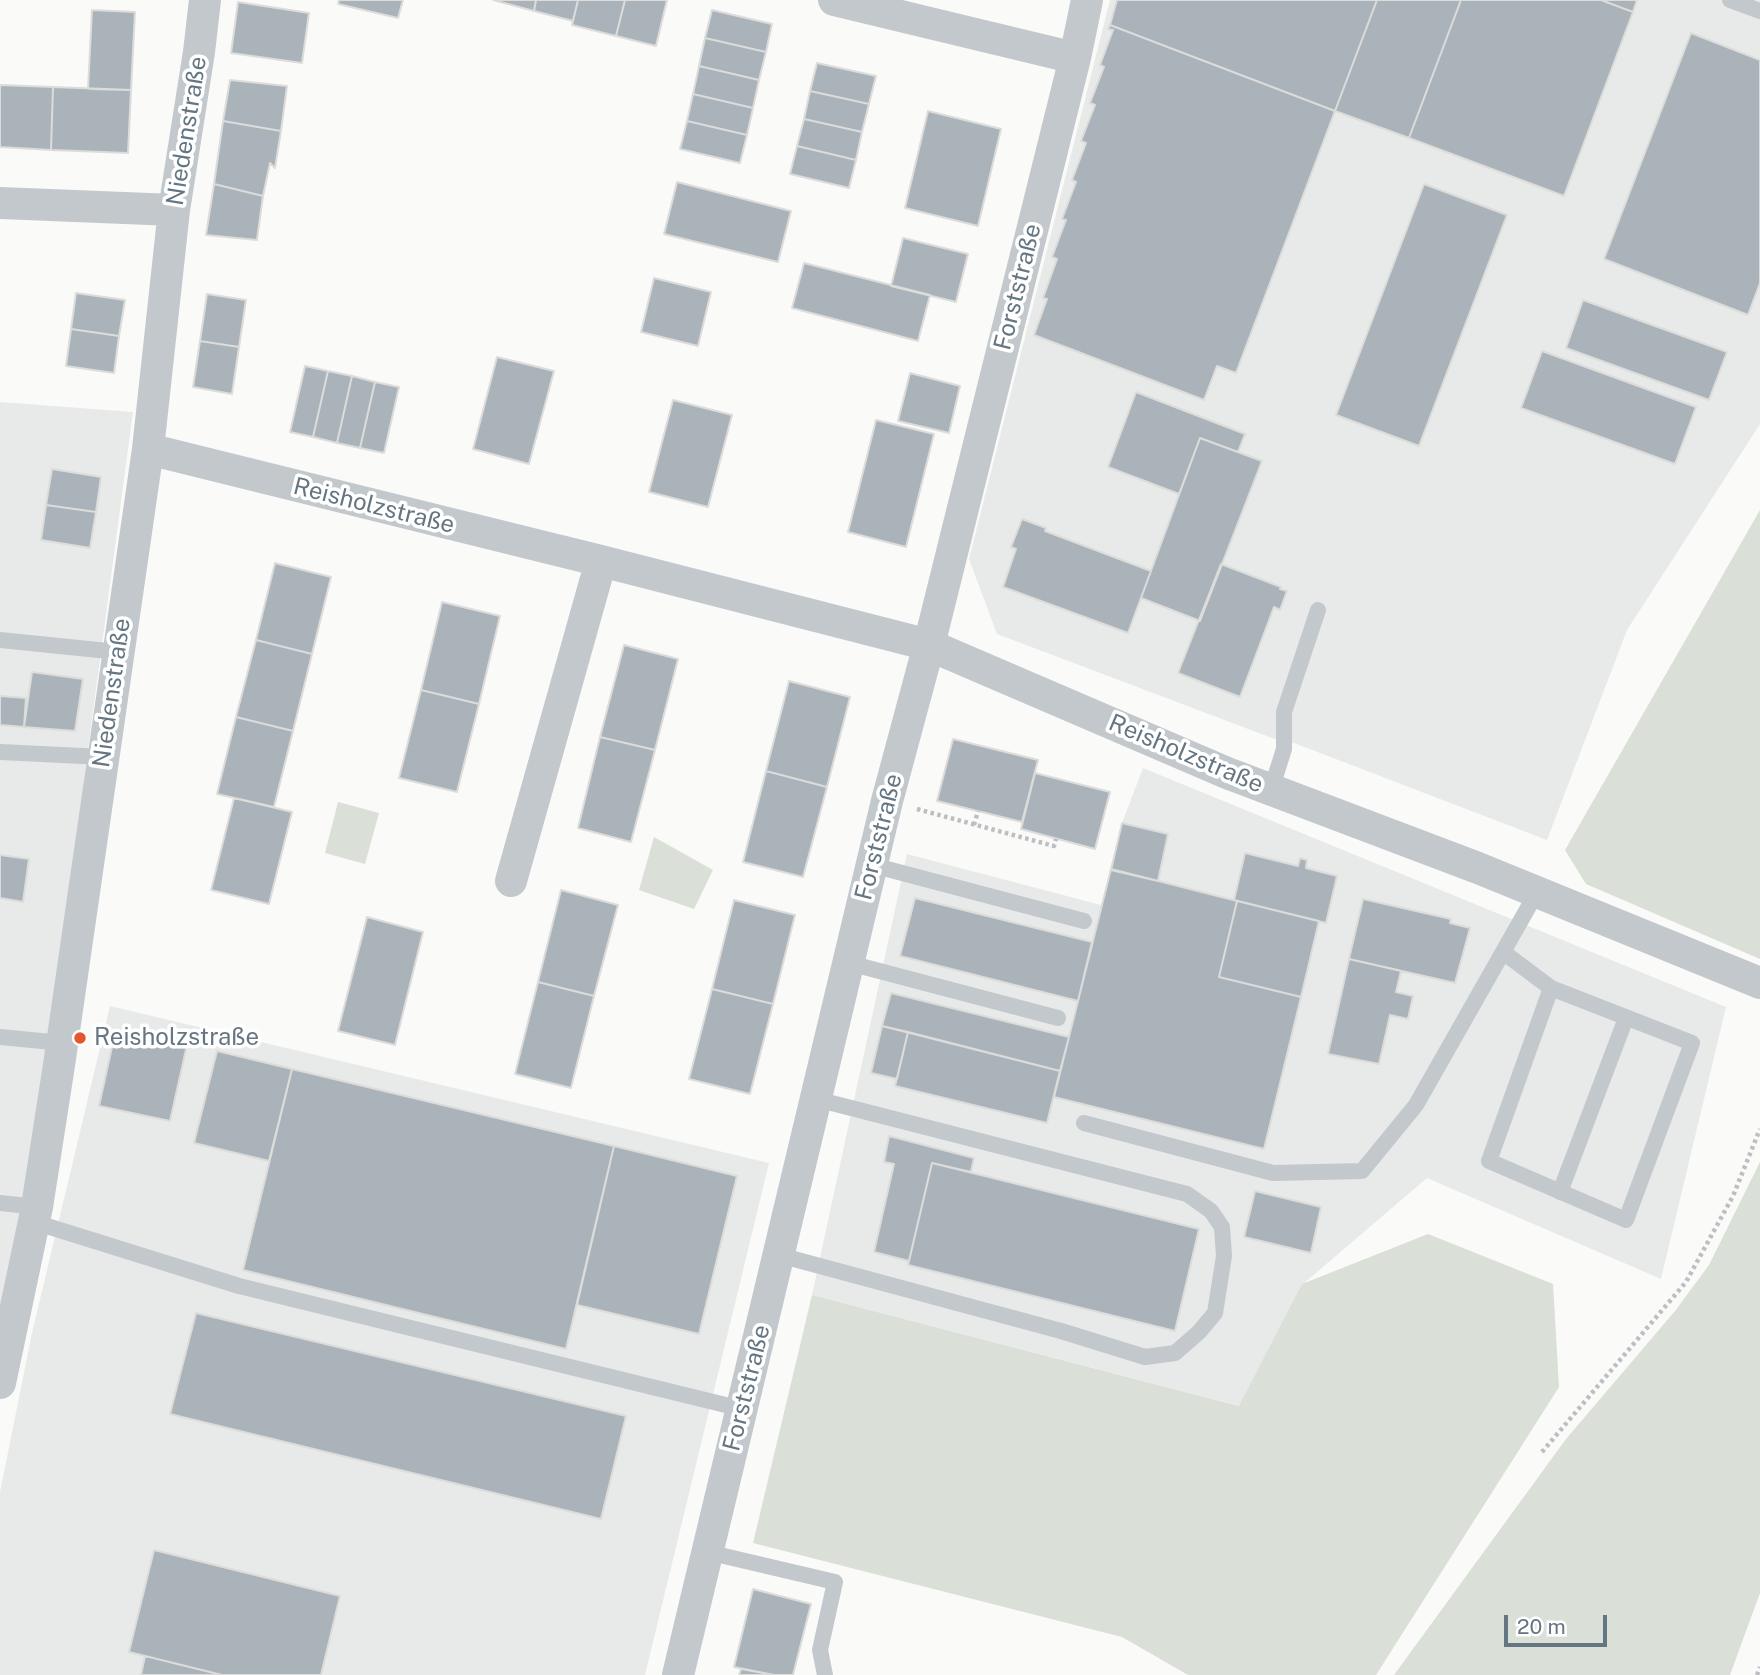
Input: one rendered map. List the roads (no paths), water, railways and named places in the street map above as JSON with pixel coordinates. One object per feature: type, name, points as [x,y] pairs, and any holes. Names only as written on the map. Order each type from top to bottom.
[{"type":"street","name":"Niedenstraße","points":[[0,1383],[35,1215],[62,1043],[148,449],[174,210],[205,0]]},
{"type":"street","points":[[834,0],[1075,58]]},
{"type":"street","name":"Forststraße","points":[[678,1675],[872,864],[929,645],[1075,58],[1087,0]]},
{"type":"street","points":[[0,202],[174,210]]},
{"type":"street","name":"Reisholzstraße","points":[[148,449],[929,645],[1227,773],[1537,892],[1760,982]]},
{"type":"street","points":[[511,881],[601,561]]},
{"type":"lane","points":[[1730,0],[1760,11]]},
{"type":"lane","points":[[1271,790],[1284,749],[1284,712],[1318,610]]},
{"type":"lane","points":[[0,640],[118,652]]},
{"type":"lane","points":[[0,752],[103,757]]},
{"type":"lane","points":[[872,864],[1084,921]]},
{"type":"lane","points":[[1084,1123],[1273,1173],[1362,1171],[1416,1105],[1537,892]]},
{"type":"lane","points":[[1503,952],[1551,988],[1692,1043],[1626,1220],[1489,1161],[1551,988]]},
{"type":"lane","points":[[849,963],[1058,1018]]},
{"type":"lane","points":[[1560,1192],[1626,1018]]},
{"type":"lane","points":[[0,1037],[62,1043]]},
{"type":"lane","points":[[779,1255],[1061,1331],[1145,1357],[1175,1353],[1199,1332],[1214,1313],[1224,1256],[1222,1227],[1211,1211],[1187,1194],[816,1099]]},
{"type":"lane","points":[[0,1203],[239,1286],[742,1409]]},
{"type":"lane","points":[[707,1552],[835,1582],[820,1650],[825,1675]]},
{"type":"place","name":"Reisholzstraße","points":[[80,1038]]}]
